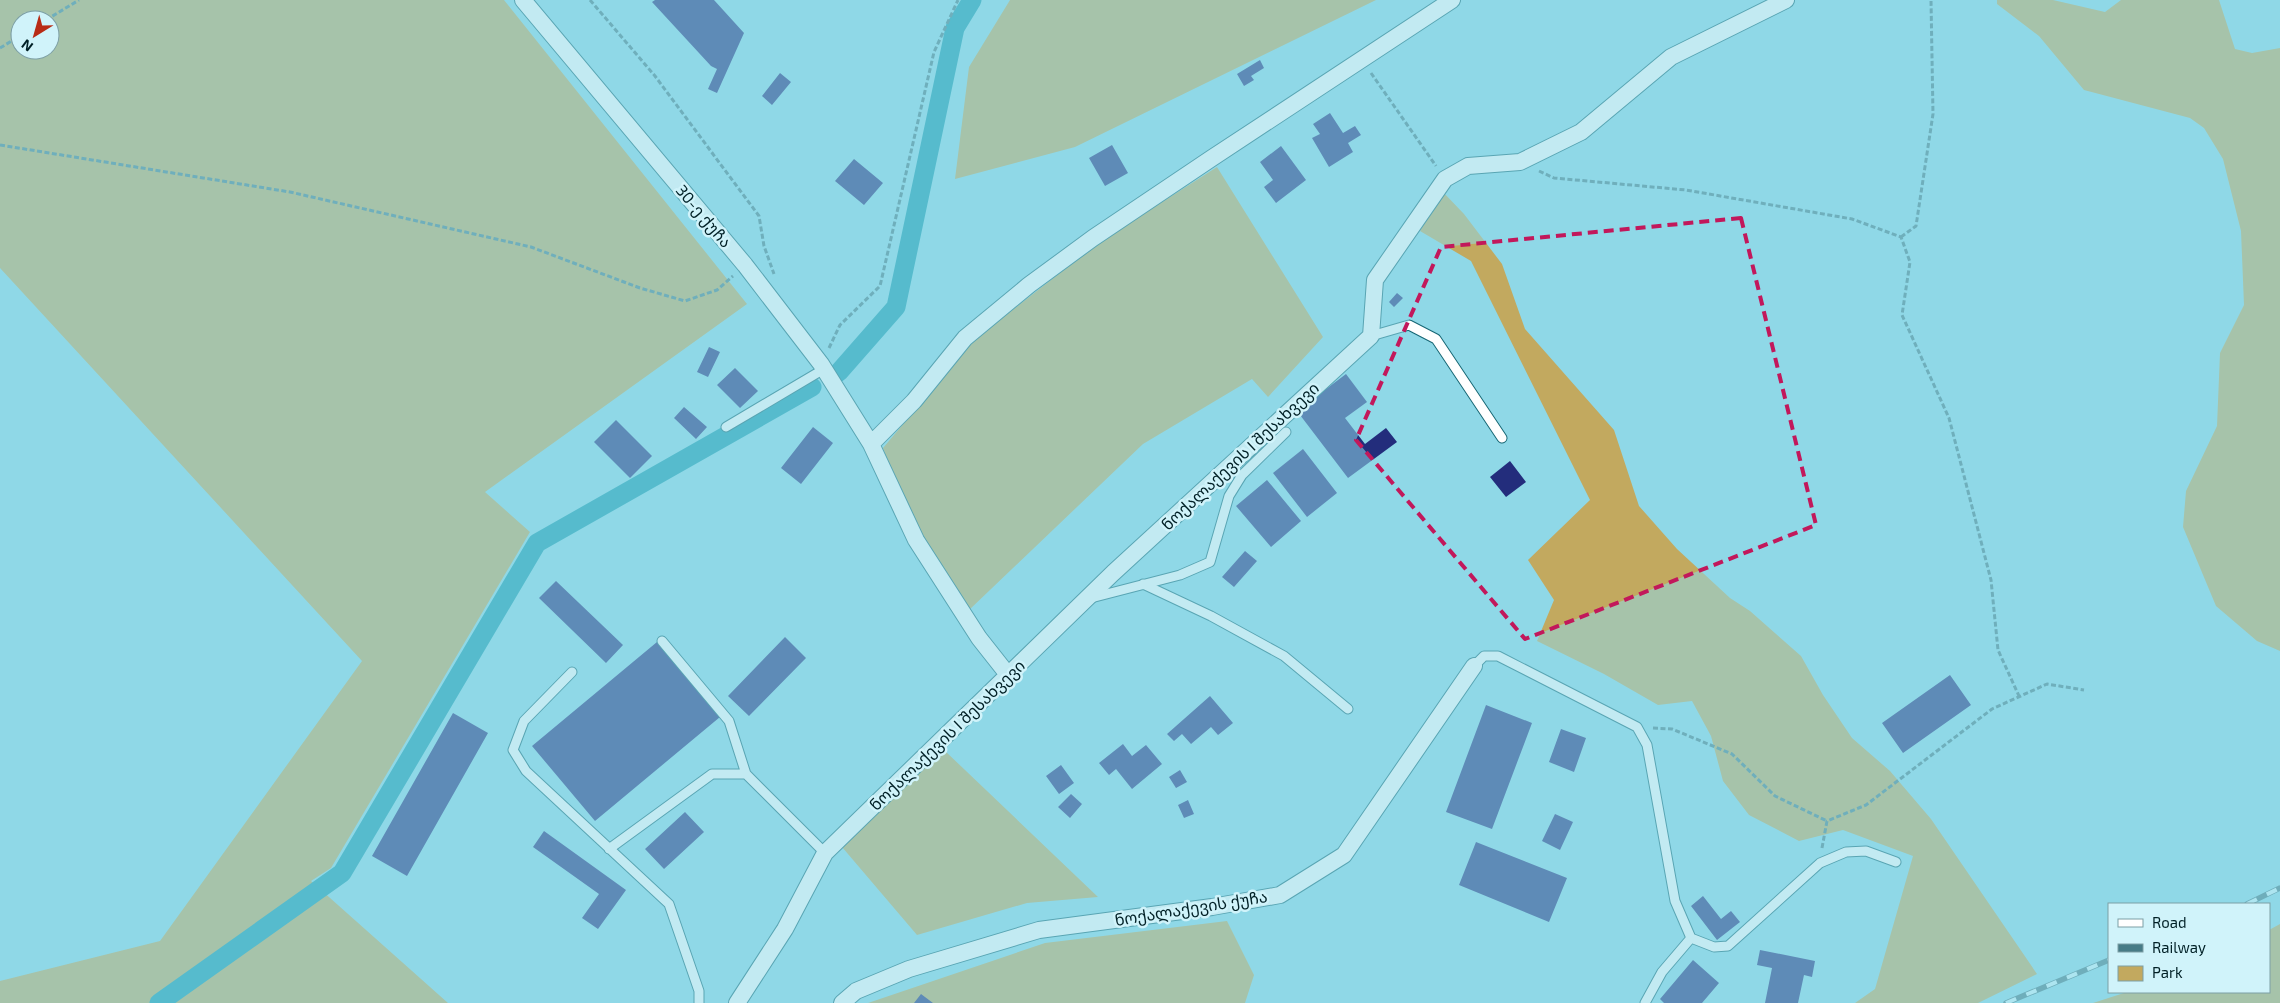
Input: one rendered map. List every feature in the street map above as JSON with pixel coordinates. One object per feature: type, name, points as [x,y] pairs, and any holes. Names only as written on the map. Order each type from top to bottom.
[{"type":"street","name":"30-ე ქუჩა","points":[[523,0],[745,265],[823,366],[871,444],[916,540],[979,638],[1008,676]]},
{"type":"street","points":[[871,444],[914,401],[965,338],[1029,285],[1100,233],[1452,0]]},
{"type":"street","points":[[1371,336],[1375,280],[1445,179],[1468,166],[1520,162],[1581,132],[1671,57],[1786,0]]},
{"type":"street","name":"ნოქალაქევის I შესახვევი","points":[[737,1003],[785,929],[825,853],[1120,566],[1371,336]]},
{"type":"street","name":"ნოქალაქევის ქუჩა","points":[[842,1003],[856,991],[909,969],[1039,930],[1212,907],[1280,895],[1344,854],[1474,666]]},
{"type":"lane","points":[[1371,336],[1408,325],[1436,339],[1502,438]]},
{"type":"lane","points":[[726,427],[823,366]]},
{"type":"lane","points":[[1088,598],[1180,575],[1210,562],[1226,504],[1233,489],[1242,475],[1286,432]]},
{"type":"lane","points":[[1143,584],[1212,616],[1284,656],[1348,708]]},
{"type":"lane","points":[[662,641],[728,721],[746,774],[825,853]]},
{"type":"lane","points":[[1474,666],[1484,656],[1498,656],[1637,727],[1648,745],[1675,900],[1691,938],[1714,948],[1728,946],[1820,863],[1846,852],[1866,852],[1896,862]]},
{"type":"lane","points":[[572,672],[524,721],[512,750],[526,771],[669,904],[699,991],[699,1003]]},
{"type":"lane","points":[[609,849],[712,774],[746,774]]},
{"type":"lane","points":[[1645,1003],[1662,972],[1691,938]]},
{"type":"path","points":[[60,12],[79,0]]},
{"type":"path","points":[[590,0],[655,76],[759,216],[764,246],[777,280]]},
{"type":"path","points":[[823,366],[840,325],[880,286],[934,52],[958,0]]},
{"type":"path","points":[[1901,237],[1916,226],[1933,114],[1932,0]]},
{"type":"path","points":[[1362,59],[1445,179]]},
{"type":"path","points":[[0,145],[290,192],[531,247],[640,288],[685,301],[717,290],[745,265]]},
{"type":"path","points":[[1520,162],[1554,178],[1695,192],[1852,219],[1901,237]]},
{"type":"path","points":[[1901,237],[1910,262],[1902,315],[1949,418],[1991,580],[1998,650],[2020,696]]},
{"type":"path","points":[[1637,727],[1672,729],[1732,754],[1775,796],[1827,821],[1866,805],[1992,709],[2046,684],[2084,690]]},
{"type":"path","points":[[1820,863],[1827,821]]},
{"type":"highlighted area","points":[[1741,218],[1816,525],[1525,639],[1356,440],[1441,247]]},
{"type":"green space","points":[[0,0],[504,0],[747,304],[485,492],[530,532],[331,868],[311,881],[448,1003],[0,1003],[0,981],[160,941],[362,661],[0,268]]},
{"type":"green space","points":[[1010,0],[1376,0],[1075,147],[955,179],[969,67]]},
{"type":"green space","points":[[1997,0],[2053,0],[2105,12],[2121,0],[2219,0],[2235,49],[2252,53],[2280,48],[2280,651],[2257,641],[2216,606],[2183,527],[2186,491],[2217,426],[2220,353],[2244,305],[2241,231],[2223,159],[2204,128],[2190,118],[2084,90],[2039,36],[1997,4]]},
{"type":"green space","points":[[1217,167],[1323,337],[1268,397],[1252,379],[1143,444],[968,611],[914,534],[883,448],[974,340],[1098,243]]},
{"type":"green space","points":[[1442,191],[1464,214],[1502,264],[1525,329],[1614,430],[1639,506],[1677,549],[1730,598],[1750,611],[1801,656],[1823,695],[1852,738],[1890,771],[1931,819],[2037,974],[1978,1003],[1855,1003],[1875,989],[1913,856],[1843,830],[1799,841],[1749,815],[1723,781],[1711,736],[1692,701],[1658,705],[1604,674],[1537,641],[1554,600],[1528,560],[1590,500],[1471,261],[1420,231]]},
{"type":"green space","points":[[943,749],[1098,897],[1027,903],[917,935],[842,847]]},
{"type":"green space","points":[[1227,921],[1254,975],[1245,1003],[868,1003],[1045,943]]},
{"type":"green space","points":[[2280,924],[2280,1003],[2093,1003],[2124,993],[2270,993],[2270,929]]},
{"type":"building","points":[[655,0],[714,0],[744,33],[717,93],[708,89],[717,69],[711,66],[652,2]]},
{"type":"building","points":[[1260,60],[1264,68],[1251,76],[1254,80],[1244,86],[1237,74]]},
{"type":"building","points":[[780,73],[791,82],[772,105],[762,96]]},
{"type":"building","points":[[1330,113],[1343,133],[1355,126],[1361,135],[1348,143],[1353,152],[1329,167],[1312,138],[1320,134],[1313,124]]},
{"type":"building","points":[[1112,145],[1128,173],[1105,186],[1089,158]]},
{"type":"building","points":[[1281,146],[1306,180],[1276,203],[1264,187],[1273,180],[1260,162]]},
{"type":"building","points":[[854,159],[883,183],[864,205],[835,181]]},
{"type":"building","points":[[1397,293],[1403,298],[1394,307],[1389,302]]},
{"type":"building","points":[[709,347],[720,352],[708,377],[697,372]]},
{"type":"building","points":[[735,368],[758,391],[740,408],[717,385]]},
{"type":"building","points":[[1346,374],[1367,402],[1345,418],[1365,444],[1386,428],[1397,442],[1348,478],[1297,411]]},
{"type":"building","points":[[684,407],[707,427],[696,439],[674,418]]},
{"type":"building","points":[[616,420],[652,456],[630,478],[594,442]]},
{"type":"building","points":[[813,427],[833,443],[801,484],[781,468]]},
{"type":"building","points":[[1303,449],[1337,493],[1307,517],[1273,473]]},
{"type":"building","points":[[1510,461],[1526,482],[1506,497],[1490,477]]},
{"type":"building","points":[[1267,480],[1301,521],[1271,547],[1236,506]]},
{"type":"building","points":[[1245,551],[1257,561],[1234,587],[1222,577]]},
{"type":"building","points":[[556,581],[623,645],[606,663],[539,598]]},
{"type":"building","points":[[785,637],[806,658],[749,716],[728,696]]},
{"type":"building","points":[[657,642],[720,717],[595,821],[532,746]]},
{"type":"building","points":[[1950,675],[1971,705],[1903,753],[1882,723]]},
{"type":"building","points":[[1210,696],[1233,723],[1218,735],[1211,727],[1191,744],[1182,734],[1174,741],[1167,734]]},
{"type":"building","points":[[1486,705],[1532,723],[1492,829],[1446,812]]},
{"type":"building","points":[[453,713],[488,733],[407,876],[372,856]]},
{"type":"building","points":[[1561,729],[1586,738],[1574,772],[1549,762]]},
{"type":"building","points":[[1123,744],[1132,756],[1146,745],[1162,764],[1132,789],[1116,769],[1109,775],[1099,763]]},
{"type":"building","points":[[1061,765],[1074,783],[1059,794],[1046,776]]},
{"type":"building","points":[[1180,770],[1187,782],[1176,788],[1169,777]]},
{"type":"building","points":[[1071,794],[1082,804],[1070,818],[1058,807]]},
{"type":"building","points":[[1188,800],[1194,814],[1184,818],[1178,805]]},
{"type":"building","points":[[685,812],[704,832],[664,869],[645,849]]},
{"type":"building","points":[[1555,814],[1573,822],[1560,850],[1542,841]]},
{"type":"building","points":[[544,831],[626,890],[598,929],[582,918],[599,894],[533,847]]},
{"type":"building","points":[[1476,842],[1567,878],[1549,922],[1459,885]]},
{"type":"building","points":[[1703,896],[1721,919],[1731,911],[1740,922],[1717,940],[1691,906]]},
{"type":"building","points":[[1760,950],[1815,961],[1812,977],[1804,975],[1798,1003],[1765,1003],[1772,968],[1757,965]]},
{"type":"building","points":[[1693,960],[1719,983],[1702,1003],[1664,1003],[1660,999]]},
{"type":"building","points":[[921,994],[933,1003],[914,1003]]},
{"type":"waterway","points":[[839,372],[896,307],[955,28],[972,0]]},
{"type":"waterway","points":[[159,1003],[342,873],[537,543],[812,387]]},
{"type":"railway","points":[[2249,903],[2280,888]]},
{"type":"railway","points":[[2006,1003],[2108,960]]}]
